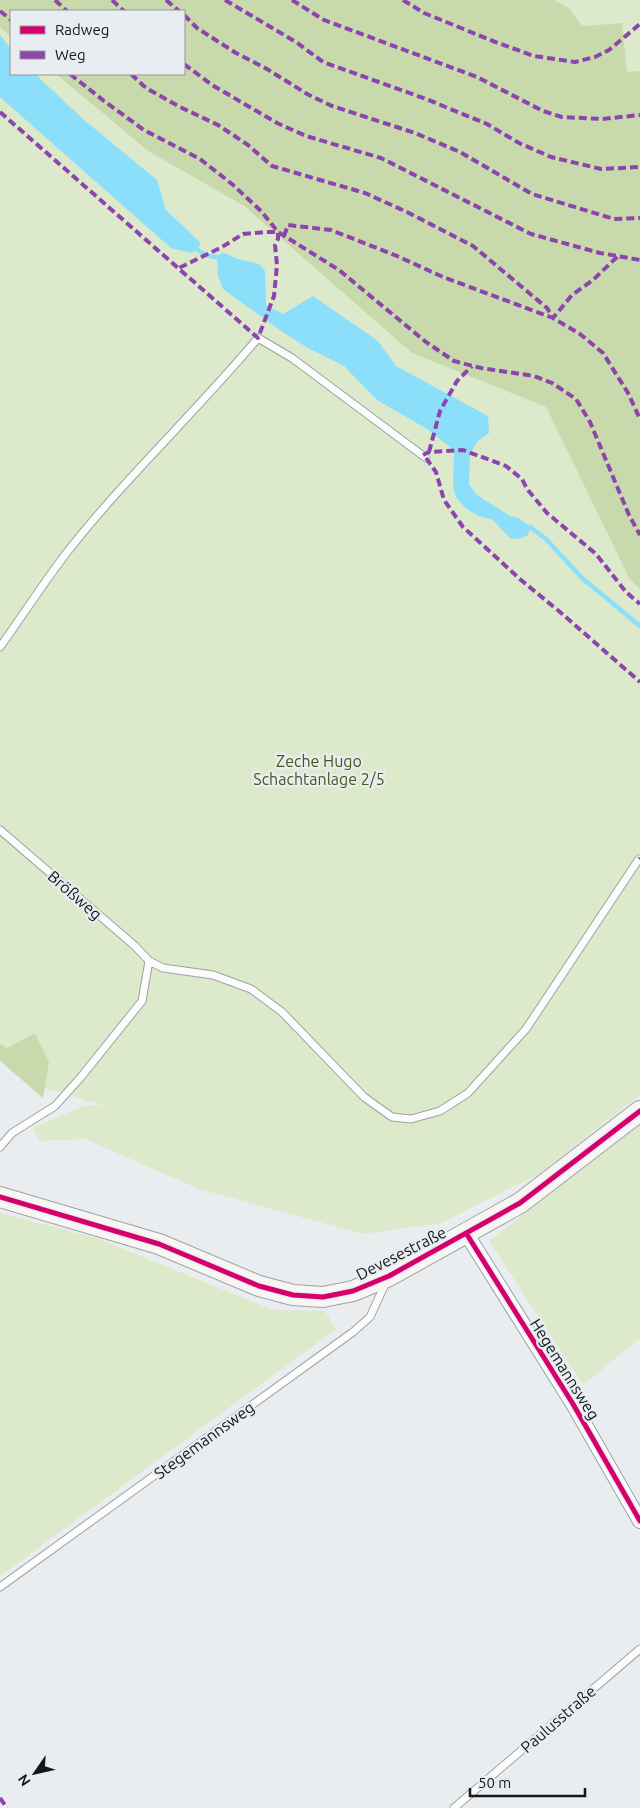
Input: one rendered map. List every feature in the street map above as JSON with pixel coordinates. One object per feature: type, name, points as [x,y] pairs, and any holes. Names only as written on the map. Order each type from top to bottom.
[{"type":"street","name":"Devesestraße","points":[[0,1197],[159,1244],[259,1286],[292,1295],[323,1297],[353,1291],[389,1276],[520,1203],[640,1111]]},
{"type":"street","name":"Hegemannsweg","points":[[466,1233],[573,1404],[640,1521]]},
{"type":"lane","points":[[0,648],[68,551],[154,452],[258,338],[292,358],[426,458]]},
{"type":"lane","name":"Brößweg","points":[[0,830],[135,946],[149,961]]},
{"type":"lane","points":[[0,1147],[12,1133],[55,1106],[142,1001],[149,961],[163,968],[213,975],[251,990],[282,1012],[364,1097],[392,1117],[411,1119],[440,1111],[468,1093],[526,1029],[639,859]]},
{"type":"lane","name":"Stegemannsweg","points":[[0,1587],[353,1332],[370,1317],[389,1276]]},
{"type":"lane","name":"Paulusstraße","points":[[454,1808],[640,1649]]},
{"type":"green space","points":[[0,0],[554,0],[569,8],[582,26],[622,23],[627,72],[640,71],[640,589],[630,580],[546,407],[412,353],[244,206],[148,151],[57,75],[185,75],[185,10],[10,10],[10,36],[0,27]]},
{"type":"green space","points":[[554,0],[640,0],[640,71],[627,73],[622,24],[582,26],[569,8]]},
{"type":"green space","name":"Zeche Hugo Schachtanlage 2/5","points":[[0,27],[10,36],[10,75],[57,75],[148,151],[244,206],[412,353],[546,407],[630,580],[640,589],[640,1095],[540,1173],[441,1223],[363,1234],[199,1189],[85,1139],[39,1141],[33,1128],[83,1106],[102,1105],[39,1086],[0,1051]]},
{"type":"green space","points":[[35,1033],[49,1062],[43,1098],[0,1061],[0,1044],[7,1048]]},
{"type":"green space","points":[[640,1125],[640,1338],[583,1385],[489,1241]]},
{"type":"green space","points":[[0,1213],[96,1238],[273,1310],[325,1311],[336,1329],[0,1576]]},
{"type":"water","points":[[0,35],[10,48],[10,75],[36,75],[83,119],[157,180],[166,210],[201,243],[197,249],[191,253],[171,248],[0,96]]},
{"type":"water","points":[[222,252],[238,259],[259,264],[265,271],[266,305],[283,314],[313,296],[378,341],[396,366],[488,416],[489,433],[478,441],[470,454],[469,484],[477,495],[510,516],[519,518],[530,527],[528,535],[519,539],[510,538],[493,520],[468,510],[457,499],[453,488],[454,450],[427,429],[377,400],[344,366],[287,335],[223,289],[218,276],[217,257]]},
{"type":"waterway","points":[[197,249],[205,255],[217,257]]},
{"type":"waterway","points":[[530,527],[546,539],[582,578],[640,626]]},
{"type":"marked path","points":[[55,0],[66,10]]},
{"type":"marked path","points":[[112,0],[123,10]]},
{"type":"marked path","points":[[166,0],[178,10]]},
{"type":"marked path","points":[[225,0],[296,42],[323,62],[426,99],[487,124],[519,143],[551,157],[601,169],[640,167]]},
{"type":"marked path","points":[[292,0],[324,20],[477,77],[543,111],[562,117],[602,119],[640,115]]},
{"type":"marked path","points":[[403,0],[424,13],[534,56],[575,62],[595,57],[609,50],[640,24]]},
{"type":"marked path","points":[[0,11],[10,19]]},
{"type":"marked path","points":[[185,16],[197,28],[236,53],[267,69],[307,94],[332,106],[415,133],[460,152],[532,194],[614,219],[640,218]]},
{"type":"marked path","points":[[185,65],[212,85],[277,123],[306,136],[381,158],[531,234],[600,253],[640,260]]},
{"type":"marked path","points":[[71,75],[144,130],[200,159],[232,184],[261,211],[278,232],[339,270],[426,342],[454,361],[481,368],[534,376],[552,383],[576,399],[590,422],[629,515],[640,535]]},
{"type":"marked path","points":[[132,75],[146,88],[218,125],[248,145],[272,166],[365,193],[473,246],[547,308],[553,318],[572,295],[593,280],[618,256]]},
{"type":"marked path","points":[[0,112],[258,338],[274,296],[277,265],[275,245],[278,239],[278,232],[243,234],[222,247],[177,269]]},
{"type":"marked path","points":[[284,236],[288,225],[331,230],[397,256],[443,277],[553,318],[580,334],[603,353],[628,393],[640,419]]},
{"type":"marked path","points":[[429,452],[440,411],[457,381],[472,366]]},
{"type":"marked path","points":[[423,455],[429,452],[463,450],[506,466],[522,479],[527,489],[547,513],[596,554],[626,592],[640,604]]},
{"type":"marked path","points":[[426,458],[436,472],[444,500],[463,527],[521,580],[640,682]]},
{"type":"marked path","points":[[0,1798],[7,1808]]},
{"type":"cycle path","points":[[0,1197],[159,1244],[259,1286],[293,1295],[323,1297],[353,1291],[389,1276],[520,1203],[640,1111]]},
{"type":"cycle path","points":[[466,1233],[573,1404],[640,1521]]}]
